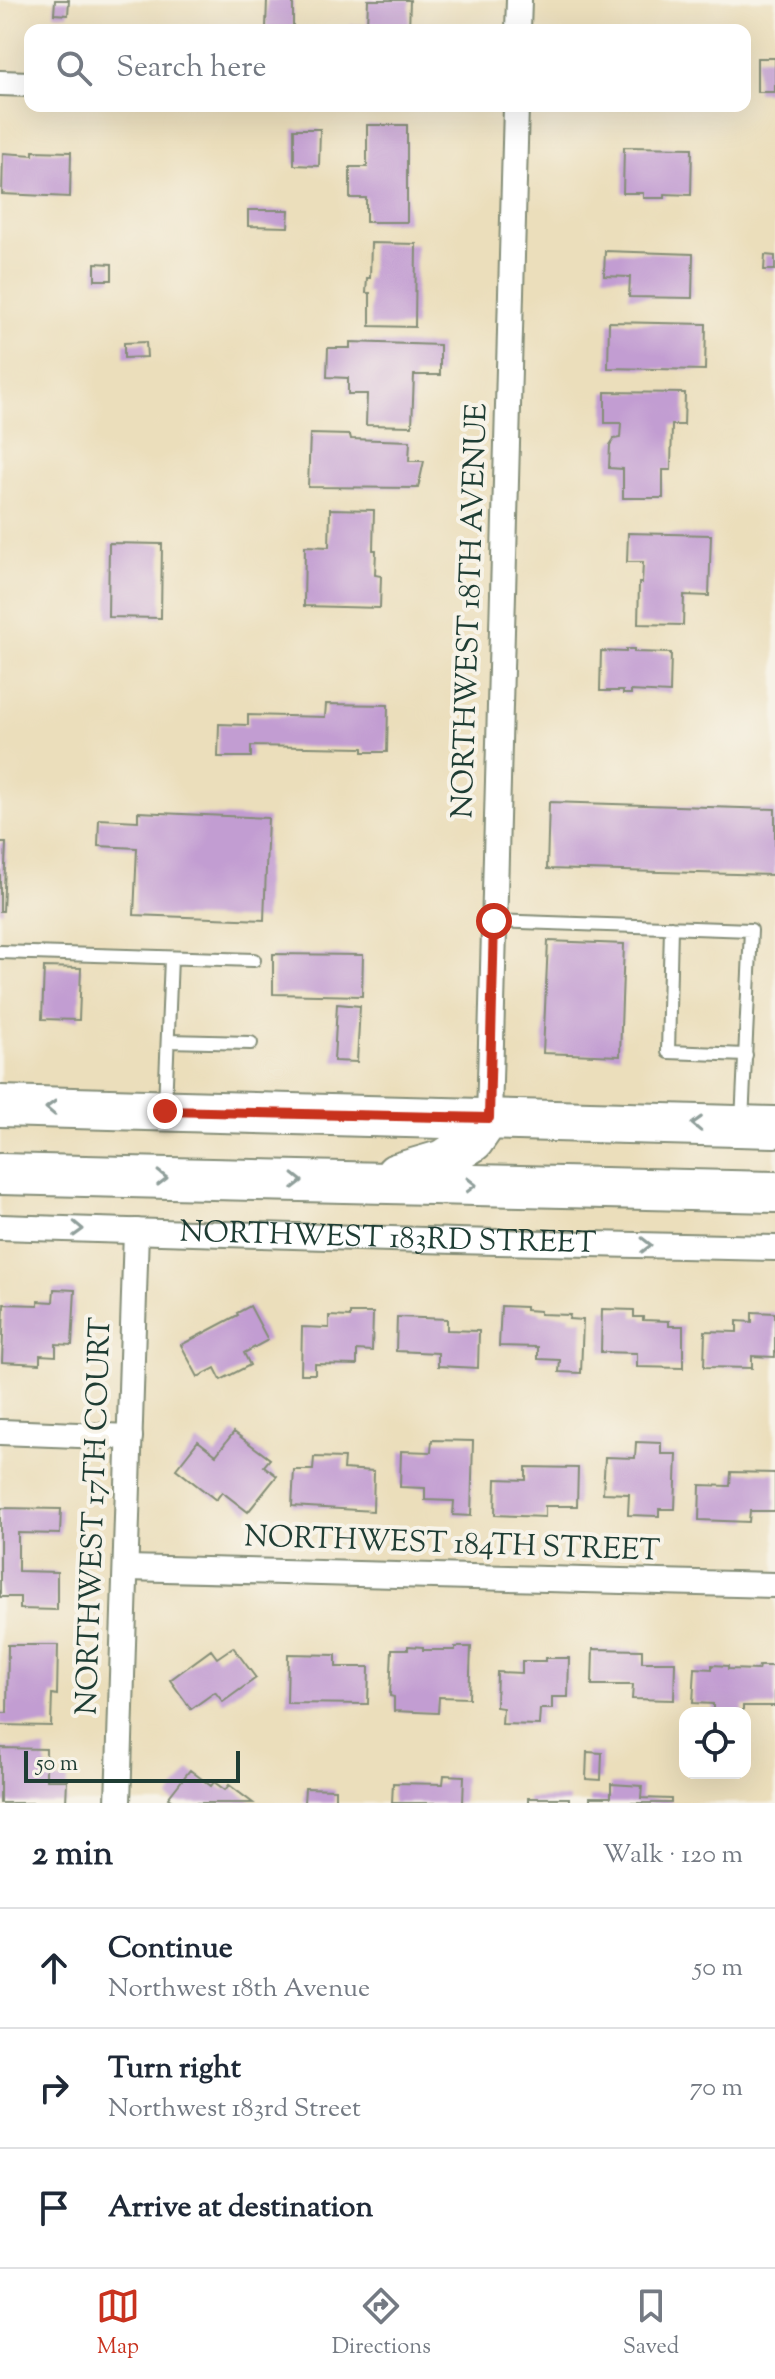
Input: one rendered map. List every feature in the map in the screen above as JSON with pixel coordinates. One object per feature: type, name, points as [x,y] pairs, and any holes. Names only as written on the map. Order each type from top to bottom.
[{"type":"main road","points":[[0,1106],[759,1126]]},
{"type":"main road","points":[[365,1183],[444,1160],[473,1141],[489,1118]]},
{"type":"main road","name":"NORTHWEST 183RD STREET","points":[[0,1174],[775,1192]]},
{"type":"street","points":[[518,24],[519,0]]},
{"type":"street","points":[[0,83],[24,84]]},
{"type":"street","name":"NORTHWEST 18TH AVENUE","points":[[489,1118],[516,112]]},
{"type":"street","name":"NORTHWEST 183RD STREET","points":[[0,1227],[775,1248]]},
{"type":"street","name":"NORTHWEST 17TH COURT","points":[[118,1803],[136,1231]]},
{"type":"street","points":[[0,1432],[130,1437]]},
{"type":"street","name":"NORTHWEST 184TH STREET","points":[[127,1568],[775,1585]]},
{"type":"lane","points":[[494,921],[751,930],[746,1055],[759,1126]]},
{"type":"lane","points":[[671,927],[668,1052],[746,1055]]},
{"type":"lane","points":[[0,952],[254,960]]},
{"type":"lane","points":[[165,1111],[171,958]]},
{"type":"lane","points":[[168,1041],[251,1043]]},
{"type":"building","points":[[55,0],[69,0],[68,15],[54,14]]},
{"type":"building","points":[[267,0],[293,0],[293,24],[266,24]]},
{"type":"building","points":[[368,0],[410,0],[409,24],[367,24]]},
{"type":"building","points":[[757,58],[775,58],[775,92],[757,92]]},
{"type":"building","points":[[367,125],[407,125],[407,222],[366,222],[366,198],[350,198],[350,167],[367,167]]},
{"type":"building","points":[[294,129],[320,129],[319,166],[294,165]]},
{"type":"building","points":[[624,147],[692,148],[691,195],[665,194],[665,198],[643,198],[643,193],[623,193]]},
{"type":"building","points":[[33,151],[71,152],[70,197],[2,194],[3,153],[33,155]]},
{"type":"building","points":[[248,210],[289,210],[288,227],[248,226]]},
{"type":"building","points":[[371,243],[416,244],[415,327],[370,326],[370,293],[366,293],[367,278],[370,278]]},
{"type":"building","points":[[605,251],[693,254],[692,298],[629,297],[630,277],[604,276]]},
{"type":"building","points":[[765,255],[775,256],[775,270],[764,270]]},
{"type":"building","points":[[95,263],[112,264],[112,280],[95,280]]},
{"type":"building","points":[[609,322],[706,324],[705,370],[608,368]]},
{"type":"building","points":[[146,342],[147,357],[124,358],[124,343]]},
{"type":"building","points":[[350,342],[440,345],[440,375],[414,375],[412,426],[366,425],[367,394],[348,394],[348,378],[327,377],[328,348],[350,348]]},
{"type":"building","points":[[605,392],[685,393],[684,425],[672,425],[671,470],[663,470],[663,498],[623,498],[623,469],[609,468],[610,445],[614,439],[620,438],[621,423],[605,423]]},
{"type":"building","points":[[310,434],[410,441],[409,461],[424,461],[418,488],[308,487]]},
{"type":"building","points":[[330,509],[374,510],[373,550],[376,550],[375,575],[381,576],[380,608],[304,606],[305,546],[329,547]]},
{"type":"building","points":[[628,533],[711,535],[709,596],[684,595],[683,625],[638,624],[643,562],[627,562]]},
{"type":"building","points":[[109,543],[162,544],[161,618],[108,617]]},
{"type":"building","points":[[626,649],[671,653],[670,693],[600,691],[601,651],[626,652]]},
{"type":"building","points":[[326,704],[388,705],[387,752],[363,752],[363,748],[251,746],[251,757],[218,757],[219,724],[248,725],[248,715],[325,717]]},
{"type":"building","points":[[549,802],[775,809],[775,875],[547,869]]},
{"type":"building","points":[[138,812],[268,818],[264,920],[134,915],[137,848],[98,846],[99,819],[138,821]]},
{"type":"building","points":[[0,843],[6,843],[3,911],[0,911]]},
{"type":"building","points":[[548,941],[624,944],[620,1056],[543,1053]]},
{"type":"building","points":[[273,954],[363,955],[362,996],[273,994]]},
{"type":"building","points":[[44,967],[81,968],[79,1020],[42,1019]]},
{"type":"building","points":[[337,1004],[360,1006],[357,1062],[334,1061]]},
{"type":"building","points":[[54,1289],[75,1290],[72,1345],[56,1344],[56,1356],[40,1355],[40,1364],[2,1362],[4,1304],[53,1302]]},
{"type":"building","points":[[250,1306],[268,1340],[244,1353],[250,1365],[221,1380],[215,1368],[198,1377],[181,1345]]},
{"type":"building","points":[[501,1306],[526,1307],[526,1310],[540,1311],[540,1314],[570,1315],[569,1319],[583,1320],[581,1373],[559,1372],[560,1360],[538,1359],[538,1347],[499,1346]]},
{"type":"building","points":[[602,1309],[634,1310],[634,1317],[643,1317],[643,1320],[669,1321],[669,1326],[683,1326],[683,1368],[637,1367],[637,1353],[601,1352]]},
{"type":"building","points":[[752,1312],[775,1313],[775,1357],[752,1356],[752,1368],[704,1367],[705,1331],[737,1332],[737,1321],[752,1322]]},
{"type":"building","points":[[350,1313],[373,1313],[372,1351],[357,1350],[357,1365],[315,1364],[315,1374],[301,1374],[302,1327],[329,1328],[329,1316],[350,1317]]},
{"type":"building","points":[[397,1317],[447,1319],[447,1330],[479,1331],[478,1368],[438,1366],[438,1353],[396,1351]]},
{"type":"building","points":[[234,1432],[270,1459],[264,1466],[277,1476],[248,1512],[222,1492],[216,1500],[176,1469],[198,1441],[216,1455]]},
{"type":"building","points":[[432,1440],[473,1441],[471,1516],[453,1515],[454,1501],[425,1500],[425,1488],[400,1487],[401,1451],[431,1452]]},
{"type":"building","points":[[636,1442],[661,1443],[661,1454],[677,1454],[675,1509],[659,1509],[659,1516],[628,1515],[629,1494],[603,1493],[605,1457],[635,1458]]},
{"type":"building","points":[[314,1457],[344,1458],[343,1469],[374,1471],[373,1511],[292,1506],[294,1470],[313,1470]]},
{"type":"building","points":[[526,1467],[578,1468],[577,1506],[545,1506],[545,1517],[495,1515],[496,1479],[526,1480]]},
{"type":"building","points":[[731,1472],[775,1473],[775,1511],[750,1511],[749,1522],[699,1520],[700,1485],[730,1486]]},
{"type":"building","points":[[0,1508],[61,1509],[60,1534],[18,1533],[18,1571],[57,1572],[57,1610],[20,1609],[20,1597],[0,1597]]},
{"type":"building","points":[[8,1645],[58,1645],[57,1695],[52,1694],[51,1726],[0,1725],[0,1713],[7,1713]]},
{"type":"building","points":[[408,1646],[423,1647],[423,1650],[471,1647],[469,1698],[439,1697],[438,1713],[394,1711],[394,1697],[390,1696],[392,1649],[408,1649]]},
{"type":"building","points":[[233,1647],[256,1678],[223,1702],[215,1692],[191,1709],[170,1680],[211,1650],[217,1658]]},
{"type":"building","points":[[593,1649],[642,1650],[642,1662],[675,1662],[674,1700],[632,1699],[633,1685],[592,1685]]},
{"type":"building","points":[[288,1654],[336,1655],[336,1667],[369,1667],[368,1704],[287,1703]]},
{"type":"building","points":[[545,1658],[569,1658],[568,1697],[552,1697],[552,1709],[540,1709],[539,1725],[502,1724],[503,1708],[496,1707],[497,1672],[522,1673],[522,1661],[545,1661]]},
{"type":"building","points":[[712,1665],[758,1670],[759,1666],[775,1666],[775,1706],[713,1707],[713,1704],[693,1703],[695,1668],[712,1669]]},
{"type":"building","points":[[0,1748],[46,1749],[46,1780],[67,1780],[66,1803],[0,1803]]},
{"type":"building","points":[[587,1752],[602,1753],[601,1780],[586,1779]]},
{"type":"building","points":[[190,1770],[211,1786],[214,1782],[225,1790],[229,1785],[253,1803],[175,1803],[168,1798]]},
{"type":"building","points":[[444,1775],[464,1776],[463,1803],[392,1803],[393,1783],[443,1784]]},
{"type":"building","points":[[611,1784],[642,1786],[641,1798],[671,1799],[671,1803],[590,1803],[590,1797],[611,1797]]},
{"type":"building","points":[[305,1788],[335,1789],[335,1803],[304,1803]]},
{"type":"building","points":[[528,1798],[569,1798],[569,1803],[528,1803]]},
{"type":"route","points":[[165,1111],[489,1118],[494,921]]}]
